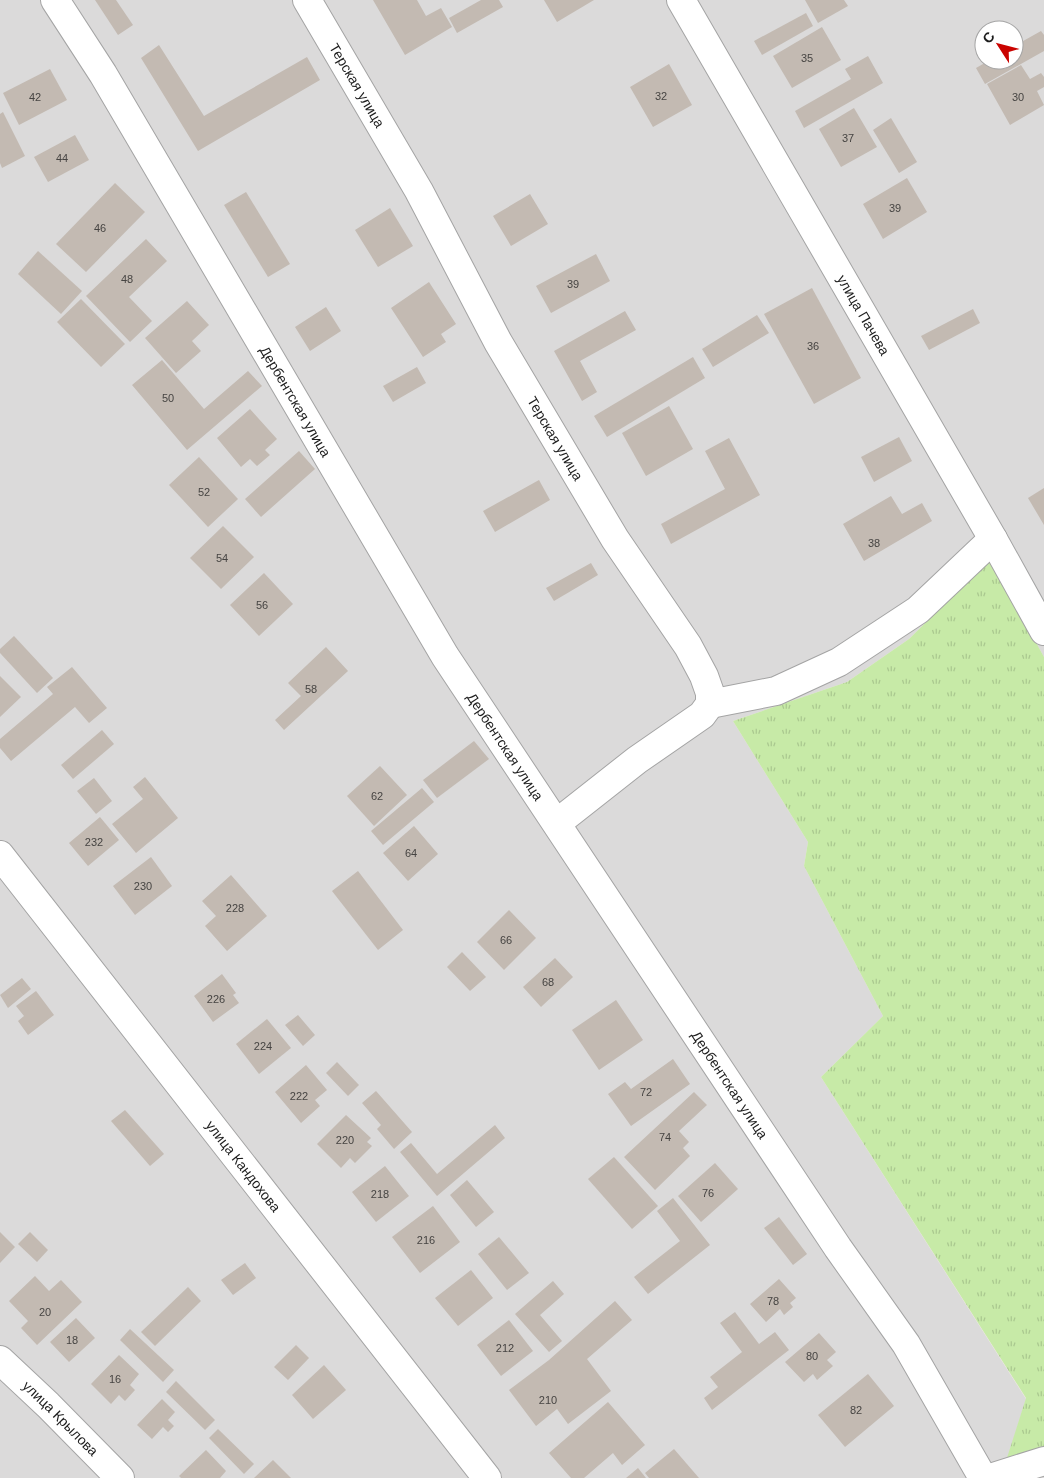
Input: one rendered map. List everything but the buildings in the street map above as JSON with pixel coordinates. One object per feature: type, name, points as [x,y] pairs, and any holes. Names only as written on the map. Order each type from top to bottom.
[{"type":"street","name":"Дербентская улица","points":[[55,0],[103,74],[445,656],[838,1248],[906,1344],[983,1478]]},
{"type":"street","name":"Терская улица","points":[[307,0],[418,191],[498,342],[615,539],[688,646],[704,676],[710,693],[710,704]]},
{"type":"street","name":"улица Пачева","points":[[681,0],[993,539],[1044,631]]},
{"type":"street","points":[[557,823],[637,760],[693,722],[710,704],[776,691],[839,662],[918,610],[993,539]]},
{"type":"street","name":"улица Кандохова","points":[[0,855],[487,1478]]},
{"type":"street","name":"улица Крылова","points":[[0,1360],[48,1404],[120,1478]]},
{"type":"street","points":[[990,1478],[1044,1461]]},
{"type":"shaded area","points":[[0,0],[1044,0],[1044,657],[990,559],[909,639],[847,682],[733,721],[808,842],[804,866],[883,1016],[821,1077],[1026,1399],[1007,1460],[1044,1450],[1044,1478],[0,1478]]},
{"type":"green space","points":[[990,559],[1044,657],[1044,1450],[1006,1461],[1026,1398],[821,1077],[883,1016],[804,866],[808,842],[733,721],[847,682],[909,639]]}]
